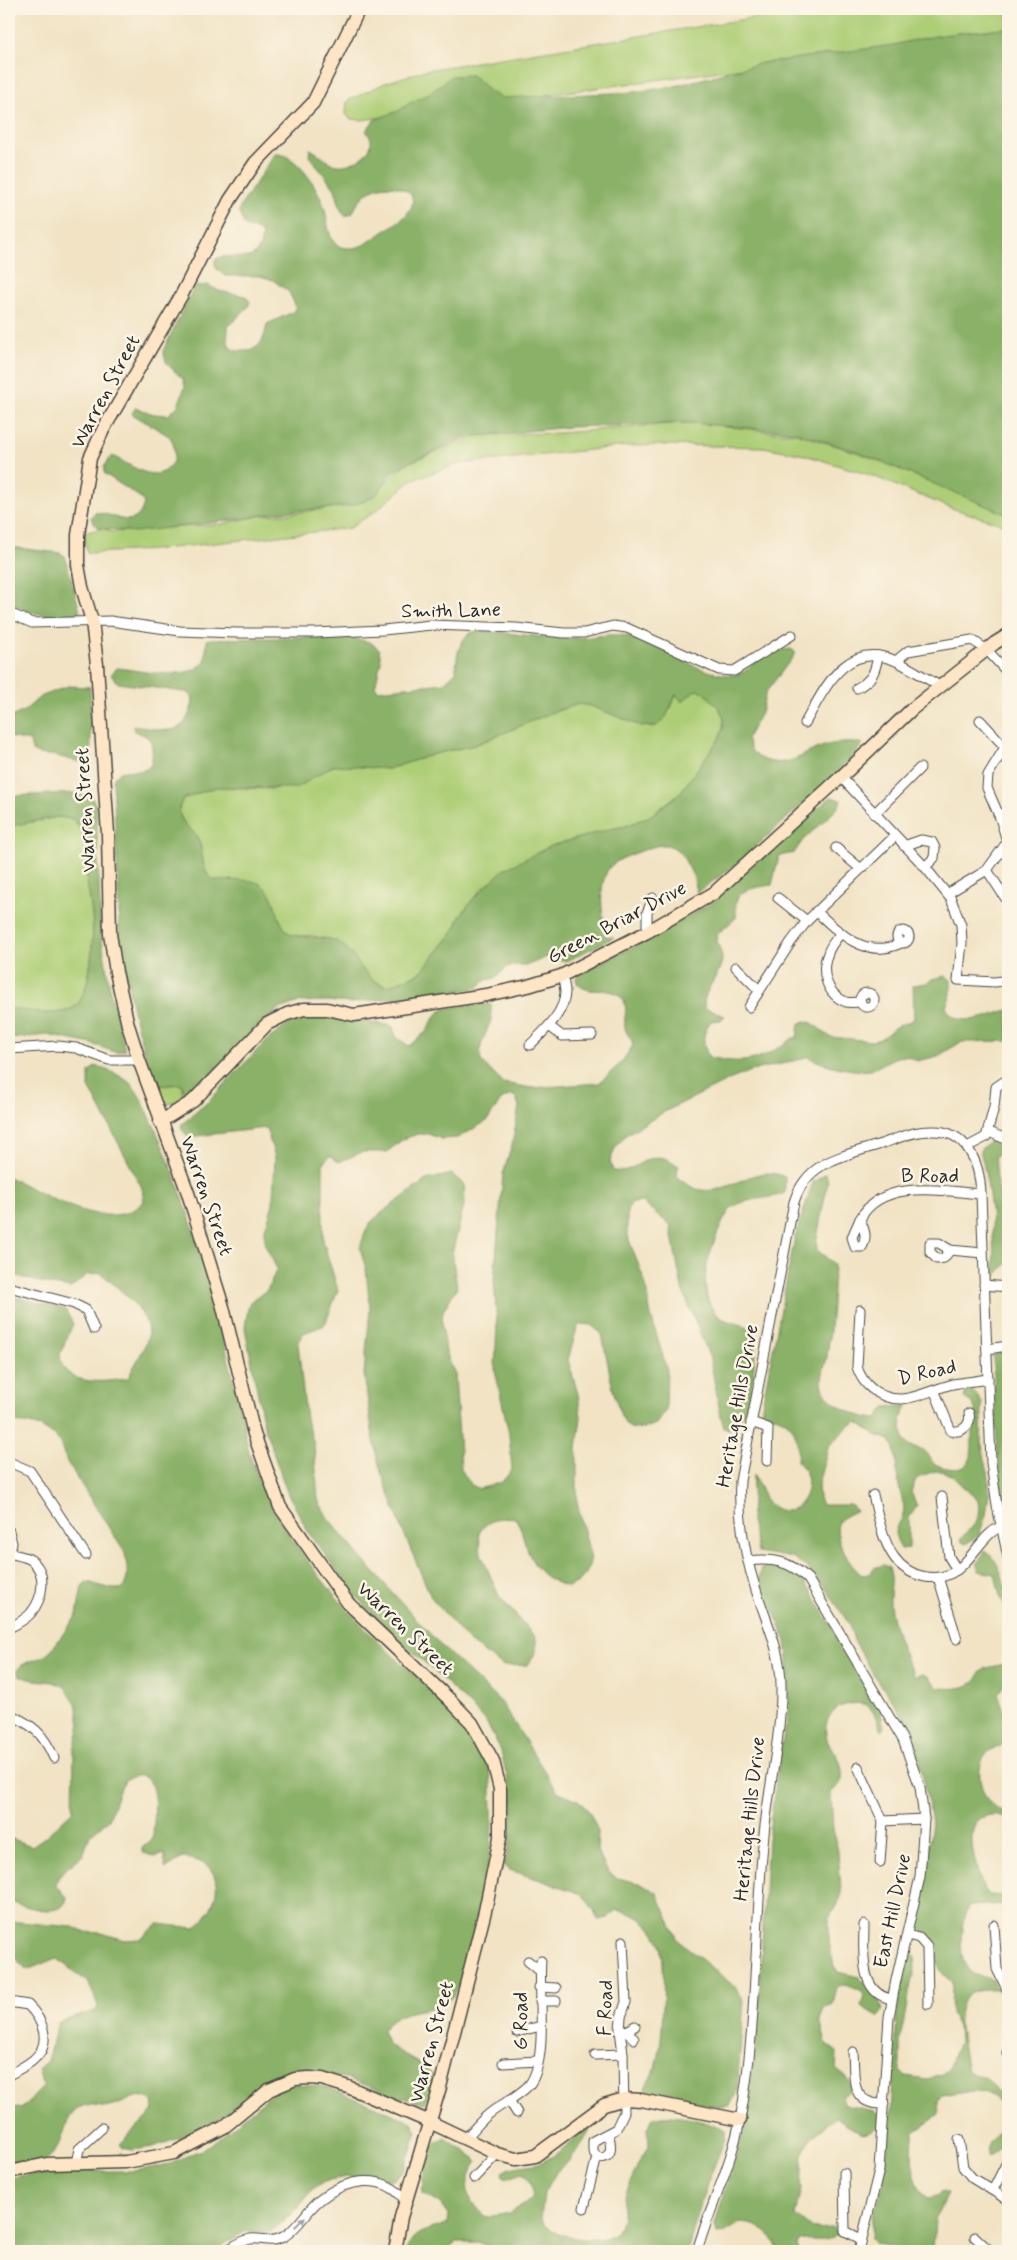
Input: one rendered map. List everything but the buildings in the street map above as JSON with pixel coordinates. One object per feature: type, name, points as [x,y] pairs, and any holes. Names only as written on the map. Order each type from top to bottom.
[{"type":"street","name":"Warren Street","points":[[359,9],[320,92],[297,122],[255,163],[230,200],[181,296],[103,430],[90,458],[78,535],[78,565],[92,621],[97,665],[108,834],[110,934],[126,1016],[160,1122],[188,1196],[222,1308],[254,1434],[280,1507],[348,1603],[472,1723],[487,1748],[498,1774],[502,1803],[497,1856],[478,1941],[430,2122],[405,2200],[395,2251]]},
{"type":"street","name":"Smith Lane","points":[[9,613],[32,623],[56,624],[92,621],[180,631],[237,633],[324,633],[431,625],[584,633],[613,626],[627,628],[719,670],[734,671],[792,635]]},
{"type":"street","name":"Green Briar Drive","points":[[160,1122],[193,1101],[267,1024],[287,1014],[304,1009],[327,1009],[354,1015],[486,995],[528,986],[561,976],[647,932],[714,893],[912,709],[1008,635]]},
{"type":"street","points":[[896,661],[908,651],[972,640],[987,650],[1008,673]]},
{"type":"street","points":[[857,688],[870,681],[876,670],[878,656]]},
{"type":"street","points":[[805,723],[840,668],[860,657],[878,656],[896,661],[940,686]]},
{"type":"street","points":[[948,895],[987,870],[1008,841],[987,788],[988,775],[1007,747],[980,720]]},
{"type":"street","points":[[874,814],[920,768]]},
{"type":"street","points":[[841,777],[925,867],[948,895],[961,925],[962,943],[958,980],[995,982],[1008,980]]},
{"type":"street","points":[[749,1007],[807,921],[895,836]]},
{"type":"street","points":[[904,846],[926,840],[932,842],[935,848],[934,858],[925,867]]},
{"type":"street","points":[[836,848],[861,869]]},
{"type":"street","points":[[987,870],[1008,902]]},
{"type":"street","points":[[647,932],[647,913],[653,898]]},
{"type":"street","points":[[778,898],[807,921]]},
{"type":"street","points":[[816,911],[841,933],[866,948],[878,949],[899,944]]},
{"type":"street","points":[[841,933],[826,958],[826,984],[832,993],[846,1002],[861,1002]]},
{"type":"street","points":[[736,967],[759,990]]},
{"type":"street","points":[[530,1045],[549,1026],[560,1009],[565,992],[561,976]]},
{"type":"street","points":[[549,1026],[562,1036],[592,1035]]},
{"type":"street","points":[[9,1049],[58,1046],[76,1048],[109,1060],[139,1060]]},
{"type":"street","points":[[1008,1079],[996,1088],[989,1132],[986,1137],[967,1147],[977,1164],[981,1194],[992,1463],[1008,1557]]},
{"type":"street","name":"Heritage Hills Drive","points":[[697,2251],[730,2161],[740,2120],[750,2044],[764,1834],[781,1685],[776,1650],[748,1561],[742,1524],[740,1495],[742,1468],[794,1202],[804,1179],[813,1170],[829,1162],[918,1132],[942,1132],[952,1136],[967,1147]]},
{"type":"street","points":[[989,1132],[1008,1140]]},
{"type":"street","name":"B Road","points":[[860,1219],[863,1212],[878,1199],[892,1193],[923,1190],[981,1194]]},
{"type":"street","points":[[950,1250],[983,1253]]},
{"type":"street","points":[[984,1285],[1008,1287]]},
{"type":"street","points":[[9,1286],[74,1304],[86,1310],[94,1329]]},
{"type":"street","name":"D Road","points":[[860,1310],[857,1367],[859,1375],[866,1385],[878,1393],[894,1400],[935,1392],[952,1384],[988,1379]]},
{"type":"street","points":[[987,1349],[1008,1346]]},
{"type":"street","points":[[935,1392],[951,1431],[955,1432],[966,1427],[969,1421],[969,1413]]},
{"type":"street","points":[[751,1422],[768,1428],[766,1461]]},
{"type":"street","points":[[9,1462],[30,1470],[86,1556]]},
{"type":"street","points":[[873,1496],[893,1556],[900,1564],[925,1579],[938,1578],[957,1570],[982,1541],[1004,1525]]},
{"type":"street","points":[[942,1497],[949,1556],[957,1570]]},
{"type":"street","points":[[9,1531],[12,1543],[9,1553],[30,1560],[41,1572],[42,1591],[30,1613],[9,1628]]},
{"type":"street","name":"East Hill Drive","points":[[748,1561],[779,1560],[791,1564],[808,1579],[903,1740],[916,1771],[924,1819],[920,1878],[892,1998],[876,2188],[859,2251]]},
{"type":"street","points":[[938,1578],[957,1639]]},
{"type":"street","points":[[9,1714],[36,1729],[49,1746],[54,1758]]},
{"type":"street","points":[[858,1767],[882,1821],[880,1862]]},
{"type":"street","points":[[882,1821],[924,1819]]},
{"type":"street","points":[[864,1924],[864,1968],[875,1991],[884,1998],[892,1998]]},
{"type":"street","points":[[994,1925],[997,1969],[1008,1991]]},
{"type":"street","points":[[907,1935],[920,1938],[927,1947],[928,2004]]},
{"type":"street","name":"F Road","points":[[608,2134],[616,2129],[624,2112],[626,2070],[621,2017],[626,2002],[622,1986],[621,1967],[626,1946]]},
{"type":"street","points":[[528,1961],[540,1971]]},
{"type":"street","name":"G Road","points":[[465,2139],[487,2115],[501,2110],[509,2100],[529,2084],[538,2061],[541,2026],[539,1987],[541,1961]]},
{"type":"street","points":[[539,1987],[556,1988]]},
{"type":"street","points":[[540,2001],[556,2001]]},
{"type":"street","points":[[9,2002],[28,2005],[43,2024],[45,2036],[40,2053],[33,2060],[9,2075]]},
{"type":"street","points":[[517,2032],[541,2026]]},
{"type":"street","points":[[623,2031],[635,2026]]},
{"type":"street","points":[[623,2031],[634,2039]]},
{"type":"street","points":[[853,2052],[856,2091],[867,2102],[884,2104]]},
{"type":"street","points":[[595,2055],[623,2054]]},
{"type":"street","points":[[503,2063],[538,2061]]},
{"type":"street","points":[[9,2172],[35,2165],[126,2162],[174,2153],[224,2127],[269,2090],[295,2079],[309,2078],[335,2082],[430,2122],[497,2154],[516,2159],[535,2156],[594,2112],[609,2103],[624,2099],[641,2100],[740,2120]]},
{"type":"street","points":[[509,2100],[517,2113]]},
{"type":"street","points":[[76,2164],[80,2149],[102,2128]]},
{"type":"street","points":[[584,2208],[596,2157],[593,2151],[593,2141],[608,2134],[612,2146],[610,2151],[607,2156],[596,2157]]},
{"type":"street","points":[[959,2140],[964,2167],[972,2178],[1008,2200]]},
{"type":"street","points":[[474,2178],[497,2154]]},
{"type":"street","points":[[993,2190],[1008,2160]]},
{"type":"street","points":[[844,2173],[845,2231],[861,2240]]},
{"type":"street","points":[[226,2251],[240,2242],[252,2239],[273,2242],[285,2236],[320,2199],[342,2185],[369,2181],[397,2189],[405,2200]]},
{"type":"street","points":[[975,2237],[990,2251]]},
{"type":"green space","points":[[809,9],[1008,9],[1008,32],[361,120],[350,119],[346,114],[347,102],[351,99],[385,83],[426,70]]},
{"type":"green space","points":[[1008,28],[1008,515],[856,451],[796,432],[691,423],[571,427],[466,437],[401,466],[390,475],[377,494],[365,501],[349,506],[272,513],[249,518],[134,532],[100,528],[94,524],[91,518],[94,513],[129,520],[135,518],[140,513],[144,503],[141,498],[105,474],[104,467],[112,456],[140,471],[155,474],[168,468],[173,461],[174,446],[169,436],[132,414],[135,408],[154,414],[168,415],[178,406],[185,386],[183,379],[167,364],[163,351],[194,287],[208,285],[219,291],[245,296],[250,301],[248,307],[228,327],[229,344],[237,351],[252,350],[262,340],[267,324],[293,312],[296,307],[289,292],[273,280],[260,276],[225,276],[215,267],[215,260],[229,256],[250,257],[255,254],[259,247],[262,236],[259,230],[245,226],[239,213],[240,207],[275,154],[291,159],[306,173],[321,199],[333,241],[341,247],[352,248],[366,243],[401,220],[412,206],[410,193],[397,187],[389,186],[374,189],[364,196],[352,214],[345,216],[341,210],[335,189],[309,156],[310,149],[330,163],[337,165],[344,165],[358,160],[369,150],[371,143],[366,131],[374,120],[398,111],[429,94],[452,76],[470,75],[476,78],[490,92],[502,98],[634,92],[675,86],[762,63],[894,45],[951,34]]},
{"type":"green space","points":[[693,422],[781,433],[795,433],[862,454],[1001,510],[1008,514],[1008,526],[948,507],[873,476],[805,455],[764,447],[627,446],[459,464],[412,480],[377,510],[350,528],[153,550],[87,553],[84,533],[103,528],[112,532],[223,524],[263,515],[288,514],[352,505],[375,493],[405,464],[478,435],[560,433]]},
{"type":"green space","points":[[9,547],[60,553],[65,556],[80,612],[65,616],[44,615],[15,606],[9,602]]},
{"type":"green space","points":[[476,631],[571,638],[613,635],[628,636],[655,645],[705,670],[719,674],[734,675],[743,673],[768,652],[791,649],[795,652],[793,657],[766,692],[761,713],[747,738],[753,752],[765,760],[782,762],[790,761],[827,745],[862,743],[854,757],[740,861],[697,893],[694,878],[687,864],[682,855],[671,846],[659,845],[652,847],[614,863],[605,875],[602,902],[607,937],[614,937],[567,961],[547,957],[528,965],[512,965],[507,967],[496,978],[486,980],[477,988],[472,989],[350,1003],[325,1001],[299,1002],[279,1009],[187,1098],[182,1084],[157,1086],[148,1066],[134,1015],[119,937],[113,781],[117,774],[123,771],[144,770],[149,767],[152,760],[152,748],[149,739],[134,731],[133,726],[166,730],[179,727],[185,722],[189,714],[193,699],[190,694],[185,692],[118,683],[111,675],[117,668],[163,674],[188,672],[198,668],[205,661],[207,640],[212,639],[346,637],[370,642],[379,649],[381,661],[375,687],[379,690],[444,683],[456,672],[460,647],[470,633]],"holes":[[[694,691],[704,692],[719,708],[724,718],[723,729],[719,739],[680,793],[650,816],[626,826],[551,846],[503,870],[473,899],[460,916],[454,931],[420,973],[388,986],[372,979],[351,953],[338,942],[326,938],[298,936],[289,933],[281,923],[271,896],[263,886],[244,880],[224,881],[211,879],[205,870],[198,839],[182,821],[180,816],[183,799],[216,787],[297,788],[332,766],[388,769],[434,754],[475,745],[553,712],[579,704],[591,706],[641,726],[653,727],[666,717],[676,694],[682,702]]]},
{"type":"green space","points":[[68,686],[90,687],[91,757],[88,762],[38,754],[32,751],[30,741],[9,737],[9,718],[24,711],[40,697]]},
{"type":"green space","points":[[699,690],[704,692],[719,708],[724,718],[723,729],[719,739],[680,793],[650,816],[626,826],[551,846],[481,889],[460,916],[454,931],[424,969],[410,979],[387,986],[363,973],[319,938],[315,936],[296,936],[289,933],[280,921],[270,895],[231,880],[221,882],[211,879],[205,870],[198,839],[184,823],[180,815],[183,798],[216,787],[273,789],[337,765],[388,769],[434,754],[475,745],[553,712],[579,704],[591,706],[641,726],[653,727],[671,708],[677,693]]},
{"type":"green space","points":[[76,793],[91,796],[96,806],[101,935],[111,995],[125,1050],[115,1052],[92,1044],[48,1035],[9,1039],[9,1008],[50,1013],[66,1011],[73,1008],[79,1002],[88,979],[93,936],[87,880],[89,850],[82,831],[73,819],[58,817],[9,826],[9,796]]},
{"type":"green space","points":[[831,797],[841,800],[838,808],[803,840],[794,853],[779,856],[772,885],[751,889],[738,897],[736,902],[736,918],[717,934],[722,960],[704,1003],[705,1008],[725,1016],[721,1020],[711,1021],[706,1030],[704,1043],[709,1057],[726,1061],[741,1061],[765,1055],[793,1038],[797,1038],[799,1024],[805,1021],[812,1023],[830,1037],[877,1040],[896,1027],[914,1019],[913,985],[927,983],[932,979],[945,976],[951,980],[951,994],[946,1007],[951,1014],[966,1020],[984,1018],[1008,1010],[1008,1041],[961,1042],[938,1056],[917,1061],[910,1057],[898,1057],[876,1068],[864,1071],[837,1067],[807,1056],[802,1059],[751,1071],[666,1111],[627,1134],[616,1146],[610,1161],[613,1171],[630,1169],[652,1158],[660,1157],[668,1159],[678,1166],[677,1177],[701,1190],[722,1188],[763,1173],[774,1173],[785,1177],[785,1193],[745,1202],[733,1207],[721,1225],[708,1259],[706,1288],[708,1300],[713,1310],[723,1319],[746,1326],[755,1333],[754,1371],[748,1401],[737,1424],[729,1429],[724,1427],[721,1417],[710,1358],[682,1289],[670,1225],[642,1202],[633,1203],[629,1206],[627,1211],[627,1229],[629,1240],[645,1282],[651,1316],[667,1370],[666,1410],[656,1424],[640,1429],[630,1428],[621,1416],[613,1390],[602,1334],[591,1325],[581,1324],[577,1328],[568,1360],[578,1394],[581,1417],[577,1448],[577,1502],[591,1559],[586,1574],[578,1582],[568,1587],[551,1580],[535,1564],[515,1518],[505,1517],[495,1520],[479,1532],[481,1554],[499,1596],[536,1638],[536,1652],[528,1665],[503,1666],[469,1642],[431,1597],[402,1529],[380,1469],[372,1431],[364,1374],[370,1309],[366,1269],[360,1248],[370,1223],[426,1180],[452,1174],[464,1185],[465,1201],[452,1254],[457,1287],[443,1311],[442,1323],[446,1352],[455,1375],[461,1469],[470,1484],[479,1489],[502,1482],[512,1470],[509,1434],[495,1370],[497,1323],[494,1280],[503,1174],[512,1145],[519,1107],[516,1097],[511,1095],[501,1100],[487,1121],[457,1138],[442,1139],[428,1134],[418,1134],[403,1139],[387,1152],[362,1152],[339,1162],[330,1156],[323,1163],[323,1241],[338,1290],[323,1326],[303,1333],[298,1343],[306,1420],[314,1444],[318,1500],[328,1518],[361,1558],[442,1647],[501,1702],[557,1791],[578,1800],[589,1811],[598,1831],[597,1851],[608,1872],[617,1878],[643,1884],[657,1893],[678,1940],[735,1987],[744,2000],[737,2091],[730,2106],[717,2107],[645,2091],[657,2063],[662,2020],[663,1963],[659,1940],[651,1928],[641,1919],[623,1911],[616,1910],[608,1918],[598,1920],[594,1910],[582,1894],[507,1869],[504,1864],[509,1845],[513,1802],[501,1751],[485,1720],[393,1635],[355,1595],[310,1535],[287,1492],[264,1426],[245,1328],[250,1302],[267,1290],[277,1269],[266,1247],[264,1232],[273,1204],[275,1157],[266,1128],[188,1137],[181,1128],[182,1124],[209,1101],[266,1041],[292,1022],[322,1017],[389,1025],[393,1027],[396,1037],[409,1046],[427,1031],[435,1016],[443,1009],[475,1004],[491,1005],[491,1020],[481,1045],[480,1055],[481,1061],[503,1083],[532,1088],[599,1083],[622,1062],[633,1045],[626,1031],[626,1007],[622,998],[612,992],[581,987],[577,983],[576,978],[580,973],[648,940],[714,901]]},
{"type":"green space","points":[[58,817],[73,819],[84,835],[89,850],[87,880],[93,936],[88,979],[79,1002],[73,1008],[66,1011],[50,1013],[9,1008],[9,826]]},
{"type":"green space","points":[[96,1066],[112,1072],[132,1085],[148,1112],[166,1154],[201,1254],[228,1356],[249,1453],[261,1484],[277,1515],[319,1576],[366,1629],[445,1704],[471,1734],[490,1772],[491,1841],[484,1889],[460,1984],[453,1996],[444,2003],[435,2007],[403,2014],[392,2020],[382,2030],[388,2045],[423,2065],[435,2078],[433,2089],[425,2103],[397,2097],[347,2078],[297,2072],[262,2085],[249,2093],[235,2108],[197,2132],[153,2147],[133,2150],[123,2148],[120,2144],[153,2111],[152,2101],[148,2098],[135,2097],[113,2106],[83,2106],[70,2117],[57,2147],[47,2159],[34,2163],[9,2166],[9,2106],[22,2109],[44,2086],[38,2069],[47,2061],[58,2023],[62,2020],[96,2011],[98,2006],[89,1983],[56,1958],[27,1970],[9,1952],[9,1921],[73,1927],[83,1932],[102,1933],[124,1940],[140,1939],[158,1924],[195,1928],[211,1907],[216,1885],[214,1875],[207,1866],[197,1861],[182,1858],[165,1869],[165,1854],[155,1857],[142,1852],[142,1848],[151,1841],[153,1836],[155,1805],[151,1784],[146,1778],[137,1776],[125,1780],[118,1793],[109,1819],[90,1835],[83,1855],[63,1871],[57,1880],[56,1885],[67,1897],[64,1904],[59,1908],[42,1910],[9,1902],[9,1834],[12,1839],[32,1846],[45,1837],[73,1811],[74,1750],[80,1724],[76,1703],[64,1686],[53,1682],[28,1679],[19,1675],[17,1670],[20,1666],[50,1652],[77,1615],[82,1586],[86,1582],[119,1589],[124,1588],[128,1574],[125,1553],[67,1462],[60,1443],[54,1435],[41,1427],[26,1423],[9,1422],[9,1296],[65,1309],[73,1324],[60,1354],[62,1365],[76,1377],[97,1381],[128,1378],[146,1343],[148,1333],[141,1313],[126,1295],[101,1273],[86,1275],[71,1288],[9,1274],[9,1177],[58,1201],[96,1214],[114,1215],[130,1211],[144,1201],[142,1188],[89,1087],[89,1072]]},
{"type":"green space","points":[[182,1084],[184,1100],[165,1105],[157,1086]]},
{"type":"green space","points":[[990,1141],[1001,1143],[1002,1152],[995,1156],[997,1178],[1001,1200],[1008,1212],[1008,1262],[994,1277],[991,1213],[980,1150]]},
{"type":"green space","points":[[826,1174],[828,1182],[816,1242],[817,1250],[834,1264],[830,1334],[822,1380],[826,1394],[837,1405],[853,1413],[870,1418],[877,1419],[885,1407],[907,1406],[901,1419],[904,1441],[911,1446],[924,1450],[936,1464],[956,1469],[963,1467],[970,1459],[976,1412],[972,1404],[964,1398],[966,1391],[974,1391],[982,1403],[981,1441],[989,1478],[989,1493],[986,1515],[979,1535],[966,1544],[960,1541],[975,1523],[978,1516],[979,1509],[975,1496],[945,1472],[933,1472],[916,1479],[911,1492],[917,1506],[909,1518],[909,1548],[901,1549],[895,1530],[903,1516],[904,1506],[893,1446],[890,1440],[876,1435],[857,1422],[850,1425],[828,1447],[818,1484],[819,1498],[822,1505],[851,1505],[856,1511],[841,1519],[837,1530],[844,1552],[858,1572],[862,1575],[869,1574],[874,1568],[883,1565],[889,1568],[891,1581],[890,1603],[893,1621],[903,1651],[915,1677],[922,1674],[929,1677],[938,1688],[958,1688],[974,1682],[980,1671],[1008,1663],[1008,1680],[998,1694],[1008,1722],[1008,1742],[985,1756],[981,1764],[980,1773],[983,1792],[994,1806],[1000,1810],[1008,1811],[1008,1819],[1003,1816],[992,1815],[978,1820],[973,1828],[972,1838],[975,1861],[984,1890],[989,1895],[1008,1896],[1008,1904],[969,1906],[964,1920],[961,1940],[966,1967],[972,1974],[992,1980],[998,1990],[978,1991],[968,1995],[962,2004],[959,2021],[967,2069],[973,2074],[985,2076],[997,2093],[1008,2092],[1006,2129],[1000,2147],[995,2153],[987,2157],[989,2144],[1002,2127],[1005,2109],[991,2095],[984,2092],[968,2091],[941,2095],[938,2101],[939,2115],[914,2132],[912,2149],[913,2167],[922,2192],[928,2198],[942,2192],[948,2194],[935,2220],[933,2251],[898,2251],[892,2247],[876,2244],[871,2238],[872,2216],[883,2187],[891,2115],[900,1989],[912,1952],[916,1958],[900,2040],[900,2071],[905,2076],[928,2079],[943,2075],[948,2069],[959,2042],[958,2027],[951,2013],[952,1982],[939,1967],[931,1940],[919,1928],[932,1822],[916,1742],[893,1701],[874,1676],[854,1640],[849,1624],[826,1589],[806,1567],[792,1558],[758,1552],[751,1521],[753,1475],[768,1502],[777,1509],[785,1511],[791,1510],[802,1501],[807,1487],[808,1480],[805,1471],[797,1461],[797,1442],[792,1428],[781,1418],[762,1413],[762,1406],[795,1237],[813,1182]]},
{"type":"green space","points":[[1003,1351],[1004,1357],[1008,1357],[1008,1512],[1004,1509],[999,1471],[993,1355]]},
{"type":"green space","points":[[985,1551],[991,1555],[999,1569],[1007,1596],[1008,1612],[1000,1596],[995,1574],[979,1571],[977,1564]]},
{"type":"green space","points":[[771,1565],[793,1574],[810,1590],[880,1707],[884,1728],[881,1731],[875,1715],[867,1705],[855,1703],[847,1704],[834,1711],[827,1723],[826,1730],[828,1743],[837,1755],[842,1768],[842,1780],[831,1793],[841,1897],[829,1918],[829,1942],[834,1966],[838,1972],[859,1977],[880,2000],[883,2010],[878,2017],[861,2006],[864,1996],[862,1991],[852,1986],[841,1985],[837,1988],[833,2004],[824,2009],[820,2019],[826,2044],[837,2052],[836,2069],[851,2084],[852,2088],[842,2097],[845,2105],[875,2111],[879,2115],[878,2125],[872,2131],[863,2134],[837,2118],[812,2136],[803,2154],[801,2188],[795,2215],[812,2229],[832,2228],[839,2231],[835,2236],[826,2240],[800,2241],[797,2245],[798,2251],[778,2251],[776,2244],[769,2234],[754,2225],[740,2223],[724,2233],[717,2234],[715,2224],[743,2132],[752,2072],[757,2032],[768,1839],[781,1748],[789,1713],[786,1641],[772,1606],[759,1583],[761,1569]]},
{"type":"green space","points":[[296,2084],[327,2087],[412,2122],[417,2131],[404,2170],[393,2180],[346,2177],[324,2181],[315,2187],[296,2210],[271,2232],[246,2231],[213,2251],[9,2251],[9,2179],[19,2176],[91,2171],[134,2171],[170,2164],[210,2146],[279,2088]]},
{"type":"green space","points":[[603,2113],[608,2116],[591,2127],[584,2141],[569,2161],[557,2171],[544,2193],[541,2219],[544,2224],[558,2234],[580,2239],[604,2239],[613,2235],[621,2222],[624,2197],[640,2160],[649,2147],[648,2128],[651,2119],[666,2116],[688,2118],[710,2124],[725,2131],[725,2139],[707,2184],[687,2251],[504,2251],[492,2249],[478,2242],[456,2242],[444,2251],[406,2251],[413,2238],[418,2234],[448,2223],[449,2215],[438,2201],[423,2194],[423,2179],[427,2160],[435,2144],[440,2139],[447,2139],[475,2158],[477,2162],[469,2177],[468,2191],[474,2205],[486,2217],[510,2213],[532,2199],[532,2188],[525,2175],[522,2173],[507,2178],[503,2177],[502,2172],[507,2169],[544,2161],[568,2145]]}]
